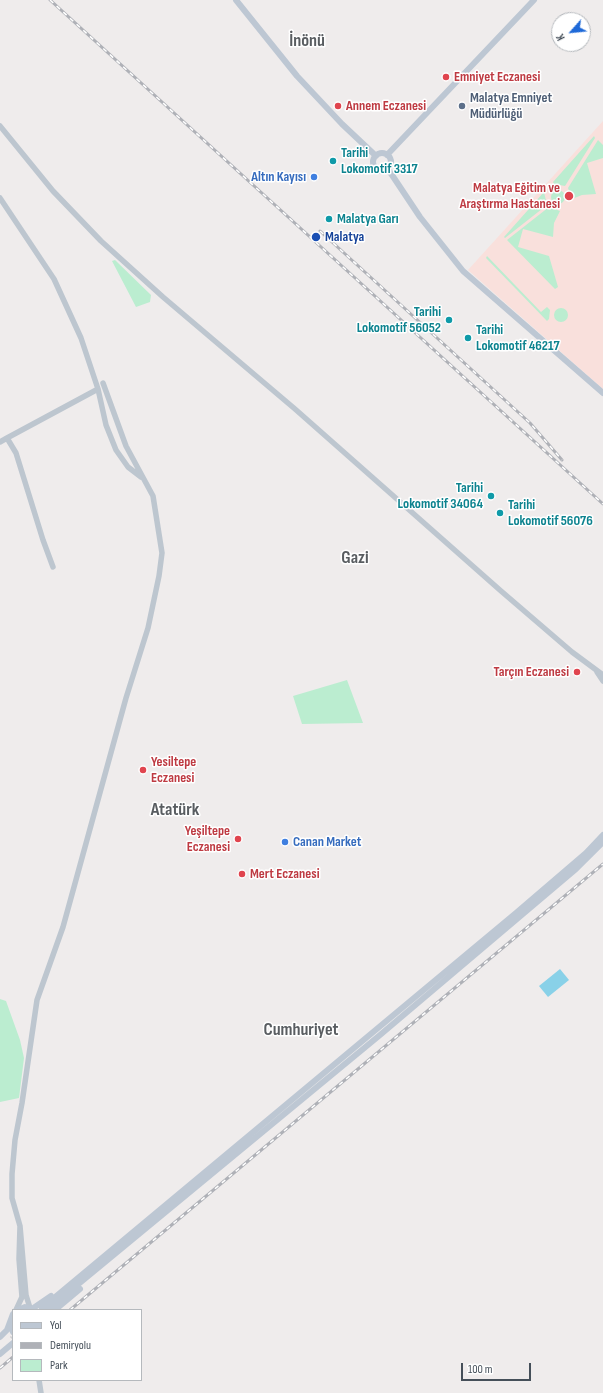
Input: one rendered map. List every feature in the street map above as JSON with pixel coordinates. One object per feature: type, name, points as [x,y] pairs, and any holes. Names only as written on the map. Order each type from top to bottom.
[{"type":"main road","points":[[236,0],[298,76],[342,124],[376,156]]},
{"type":"main road","points":[[387,155],[534,0]]},
{"type":"main road","points":[[376,156],[381,154],[387,155],[391,161],[388,169]]},
{"type":"main road","points":[[376,156],[374,162],[375,167],[380,171],[388,169]]},
{"type":"main road","points":[[388,169],[420,217],[463,271],[603,393]]},
{"type":"main road","points":[[20,1309],[25,1307],[32,1309],[63,1287],[115,1244],[162,1212],[516,913],[581,857],[603,835]]},
{"type":"main road","points":[[44,1309],[570,874],[603,842]]},
{"type":"main road","points":[[56,1309],[127,1250],[162,1212]]},
{"type":"main road","points":[[0,1338],[10,1325],[12,1318]]},
{"type":"main road","points":[[2,1351],[12,1337],[10,1325]]},
{"type":"main road","points":[[0,1342],[12,1337]]},
{"type":"street","points":[[0,126],[53,191],[101,241],[163,297],[295,409],[501,592],[572,652],[603,675]]},
{"type":"street","points":[[0,198],[54,279],[80,338],[98,389],[106,425],[116,450],[128,467],[142,478]]},
{"type":"street","points":[[17,1309],[22,1297],[22,1270],[20,1226],[12,1198],[12,1167],[37,1000],[63,927],[100,798],[126,698],[148,628],[159,576],[162,552],[157,512],[153,496],[126,446],[103,383]]},
{"type":"street","points":[[0,442],[98,389]]},
{"type":"street","points":[[7,438],[16,453],[33,511],[53,567]]},
{"type":"street","points":[[595,669],[603,681]]},
{"type":"street","points":[[22,1270],[26,1295],[32,1309]]},
{"type":"street","points":[[39,1381],[41,1393]]},
{"type":"shaded area","name":"Malatya Eğitim ve Araştırma Hastanesi","points":[[603,121],[603,389],[468,270]]},
{"type":"green space","points":[[594,136],[595,138],[565,186],[554,184],[553,182]]},
{"type":"green space","points":[[598,140],[603,145],[603,158],[587,163],[596,194],[582,195],[572,199],[568,188]]},
{"type":"green space","points":[[558,190],[563,192],[565,197],[563,202],[558,204],[553,202],[551,197],[553,192]]},
{"type":"green space","points":[[544,192],[547,205],[505,238],[504,237]]},
{"type":"green space","points":[[549,207],[560,211],[554,223],[553,237],[523,229],[518,247],[549,256],[558,287],[555,289],[507,240]]},
{"type":"green space","points":[[487,256],[541,312],[547,307],[550,310],[549,319],[547,321],[486,258]]},
{"type":"green space","points":[[115,260],[151,295],[150,302],[136,307],[112,261]]},
{"type":"green space","points":[[561,308],[566,310],[568,315],[566,320],[561,322],[556,320],[554,315],[556,310]]},
{"type":"green space","points":[[347,680],[363,723],[302,724],[293,696]]},
{"type":"green space","points":[[0,999],[6,1001],[20,1040],[24,1058],[19,1098],[0,1102]]},
{"type":"water","points":[[560,969],[569,980],[548,997],[539,986]]},
{"type":"railway","points":[[50,0],[603,504]]},
{"type":"railway","points":[[320,231],[530,423],[562,460]]},
{"type":"railway","points":[[71,1309],[603,864]]},
{"type":"railway","points":[[0,1368],[12,1358]]},
{"type":"place","name":"Emniyet Eczanesi","points":[[446,77]]},
{"type":"place","name":"Annem Eczanesi","points":[[338,106]]},
{"type":"place","name":"Malatya Emniyet Müdürlüğü","points":[[462,106]]},
{"type":"place","name":"Tarihi Lokomotif 3317","points":[[333,161]]},
{"type":"place","name":"Altın Kayısı","points":[[314,177]]},
{"type":"place","name":"Malatya Eğitim ve Araştırma Hastanesi","points":[[569,196]]},
{"type":"place","name":"Malatya Garı","points":[[329,219]]},
{"type":"place","name":"Malatya","points":[[316,237]]},
{"type":"place","name":"Tarihi Lokomotif 56052","points":[[449,320]]},
{"type":"place","name":"Tarihi Lokomotif 46217","points":[[468,338]]},
{"type":"place","name":"Tarihi Lokomotif 34064","points":[[491,496]]},
{"type":"place","name":"Tarihi Lokomotif 56076","points":[[500,513]]},
{"type":"place","name":"Tarçın Eczanesi","points":[[577,672]]},
{"type":"place","name":"Yesiltepe Eczanesi","points":[[143,770]]},
{"type":"place","name":"Yeşiltepe Eczanesi","points":[[238,839]]},
{"type":"place","name":"Canan Market","points":[[285,842]]},
{"type":"place","name":"Mert Eczanesi","points":[[242,874]]},
{"type":"district","name":"İnönü","points":[[307,41]]},
{"type":"district","name":"Gazi","points":[[355,558]]},
{"type":"district","name":"Atatürk","points":[[175,810]]},
{"type":"district","name":"Cumhuriyet","points":[[301,1030]]}]
